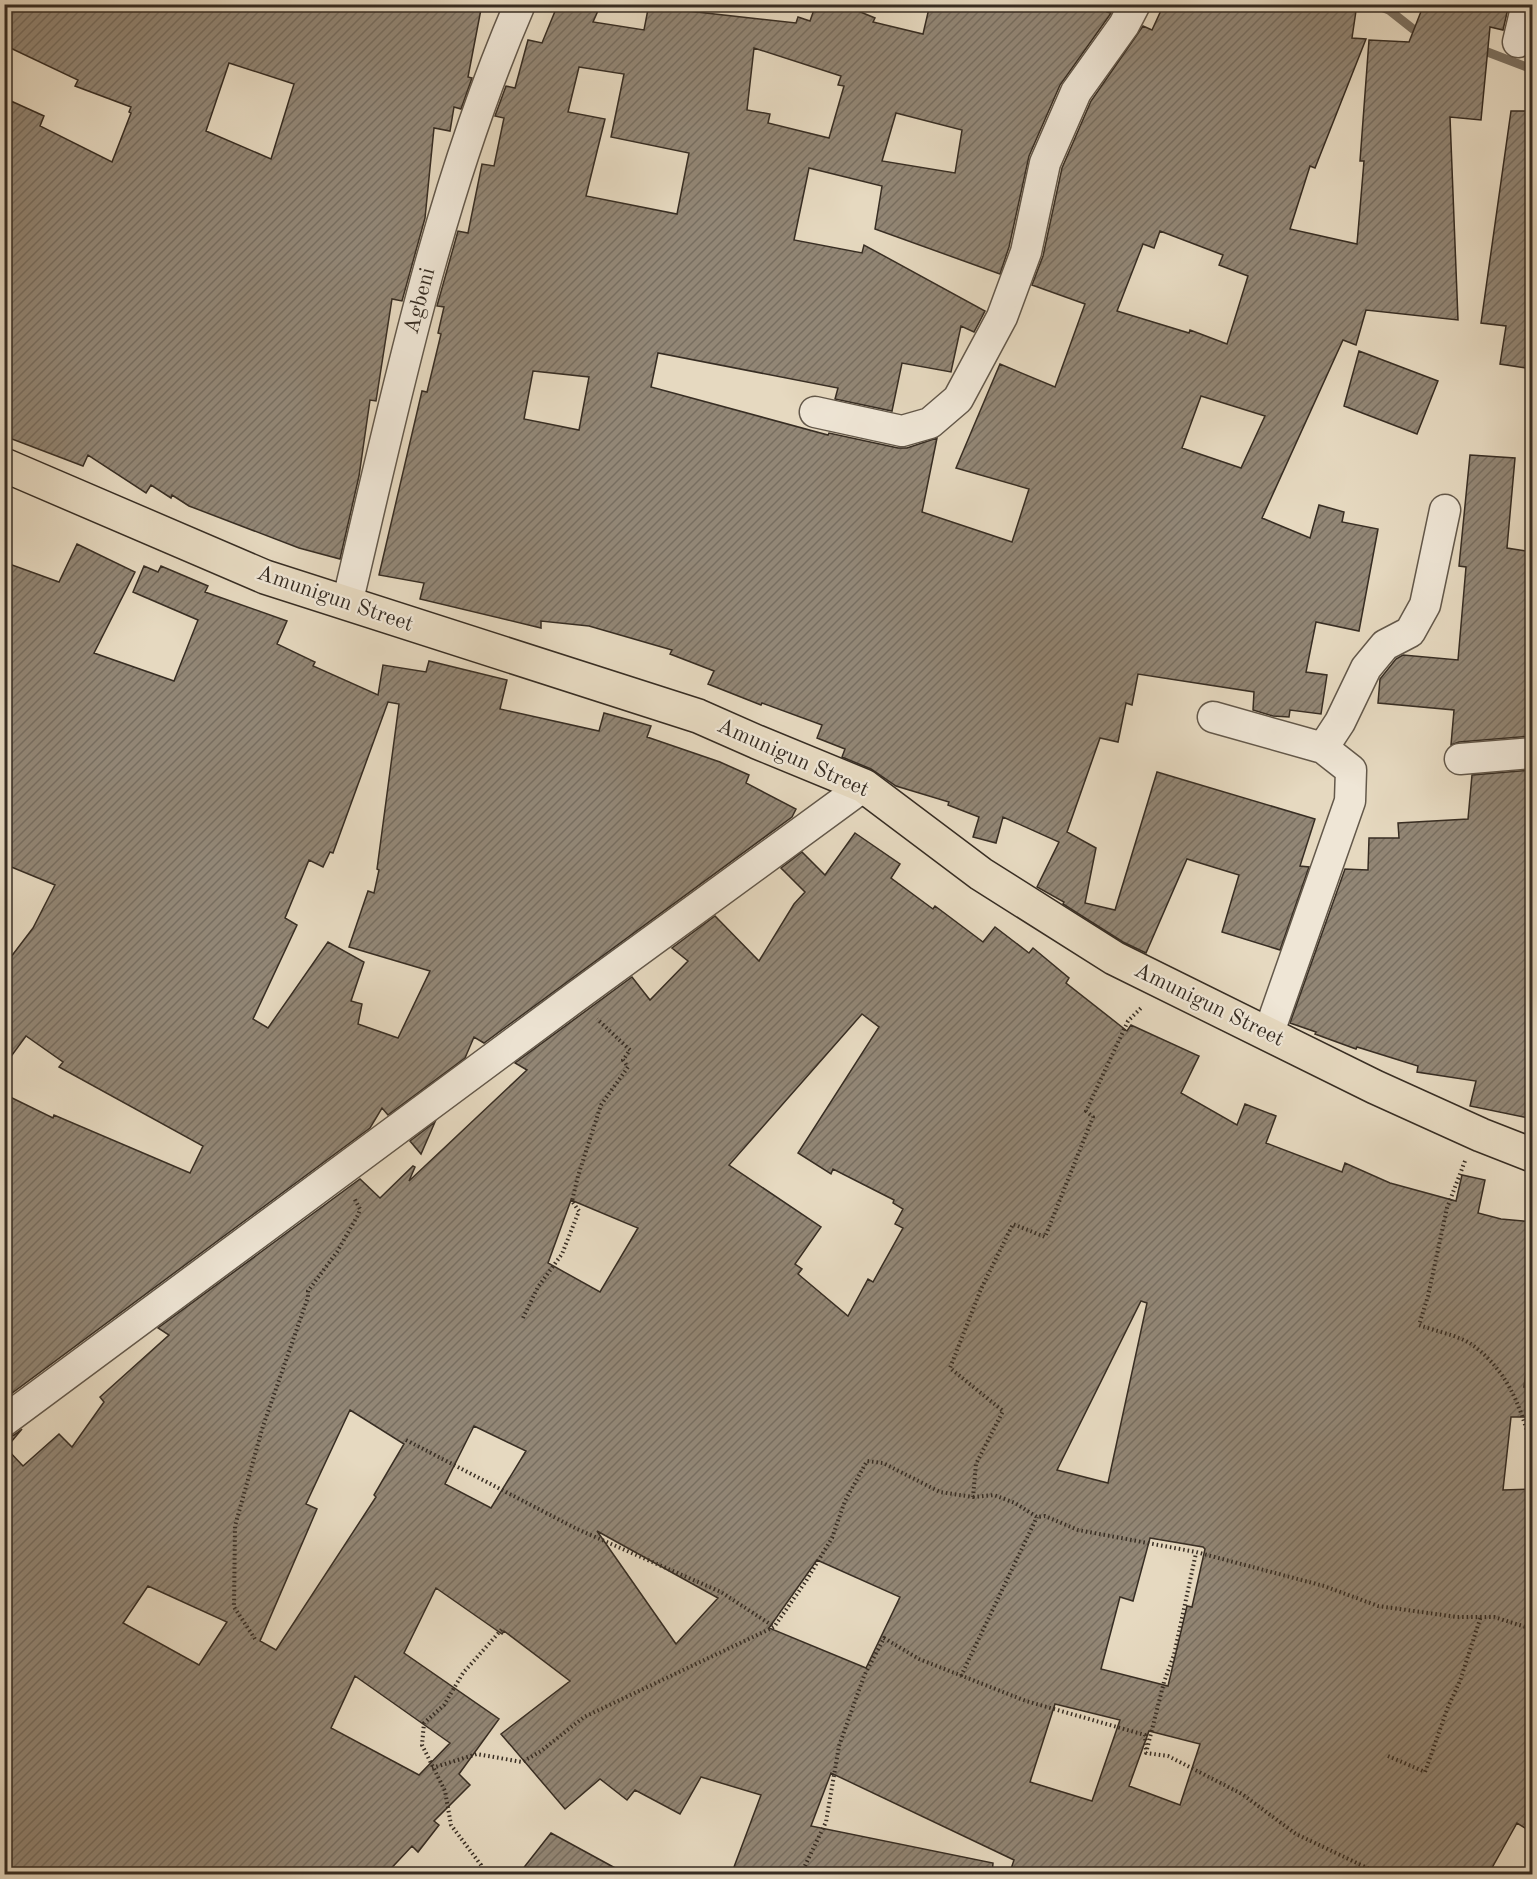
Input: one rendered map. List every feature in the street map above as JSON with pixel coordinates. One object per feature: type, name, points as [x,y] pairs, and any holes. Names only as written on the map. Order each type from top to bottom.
[{"type":"main road","name":"Amunigun Street","points":[[4,465],[264,577],[698,716],[864,786],[981,874],[1114,958],[1268,1035],[1481,1135],[1533,1155]]},
{"type":"street","name":"Agbeni","points":[[347,604],[407,348],[432,256],[475,121],[520,4]]},
{"type":"street","points":[[815,412],[902,430],[930,423],[958,399],[1002,317],[1026,252],[1045,163],[1076,92],[1124,26],[1135,4]]},
{"type":"street","points":[[1518,42],[1527,4]]},
{"type":"street","points":[[1323,748],[1340,722],[1366,668],[1385,645],[1410,632],[1425,605],[1445,510]]},
{"type":"street","points":[[1213,717],[1323,748],[1351,770],[1350,801],[1268,1035]]},
{"type":"street","points":[[1460,759],[1533,753]]},
{"type":"street","points":[[4,1421],[864,786]]},
{"type":"path","points":[[973,1497],[976,1464],[1003,1411],[950,1368],[981,1288],[1012,1224],[1045,1237],[1094,1117],[1086,1111],[1128,1021],[1166,983]]},
{"type":"path","points":[[523,1318],[538,1287],[561,1254],[579,1211],[572,1202],[601,1105],[628,1067],[623,1060],[630,1050],[574,998]]},
{"type":"path","points":[[1481,1135],[1470,1149],[1447,1208],[1428,1296],[1419,1325],[1469,1343],[1509,1383],[1533,1450]]},
{"type":"path","points":[[255,1640],[234,1607],[235,1526],[263,1426],[305,1307],[308,1292],[336,1252],[360,1209],[339,1173]]},
{"type":"path","points":[[406,1440],[577,1529],[721,1592],[774,1627]]},
{"type":"path","points":[[432,1768],[477,1754],[522,1762],[542,1751],[584,1717],[774,1627],[832,1538],[845,1501],[867,1461],[884,1463],[940,1492],[973,1497],[994,1495],[1015,1503],[1037,1517],[1045,1516],[1078,1530],[1196,1552],[1324,1586],[1378,1605],[1457,1617],[1494,1617],[1533,1629]]},
{"type":"path","points":[[961,1676],[1037,1517]]},
{"type":"path","points":[[1146,1753],[1164,1682],[1174,1655],[1196,1552]]},
{"type":"path","points":[[1388,1756],[1425,1772],[1444,1716],[1460,1681],[1481,1616]]},
{"type":"path","points":[[483,1875],[481,1865],[451,1825],[445,1791],[422,1745],[424,1723],[444,1705],[463,1673],[502,1629]]},
{"type":"path","points":[[801,1875],[826,1822],[838,1746],[864,1676],[884,1638],[919,1659],[1026,1701],[1145,1735],[1146,1753]]},
{"type":"path","points":[[1146,1753],[1168,1756],[1242,1794],[1296,1834],[1380,1875]]},
{"type":"building","points":[[4,4],[482,4],[468,77],[472,78],[461,109],[454,107],[450,131],[434,128],[425,218],[402,301],[392,299],[376,401],[370,400],[359,476],[340,559],[299,548],[189,506],[151,485],[146,493],[88,455],[83,466],[4,436],[4,115],[11,101],[44,116],[40,126],[112,162],[131,113],[129,112],[131,107],[75,86],[78,80],[4,45]],"holes":[[[229,63],[294,84],[271,159],[206,131]]]},
{"type":"building","points":[[558,4],[601,4],[593,22],[644,30],[649,4],[665,4],[679,7],[679,10],[796,23],[798,17],[810,21],[816,4],[841,4],[875,18],[873,22],[923,34],[930,4],[1110,4],[1107,12],[1111,13],[1060,85],[1029,156],[1009,247],[1000,274],[875,229],[882,186],[809,168],[794,240],[862,253],[864,245],[985,311],[974,332],[961,326],[951,372],[902,363],[892,411],[835,399],[838,388],[658,353],[651,387],[828,435],[829,433],[898,448],[907,448],[937,438],[922,512],[1012,542],[1029,489],[956,468],[1000,364],[1055,387],[1085,304],[1032,285],[1043,256],[1062,168],[1091,101],[1143,26],[1152,30],[1164,4],[1357,4],[1352,38],[1366,39],[1315,168],[1310,166],[1290,229],[1357,244],[1364,161],[1360,161],[1369,40],[1409,42],[1424,4],[1509,4],[1503,30],[1490,27],[1481,120],[1450,117],[1458,320],[1366,310],[1356,345],[1343,340],[1262,518],[1310,538],[1319,505],[1344,512],[1342,522],[1378,529],[1359,631],[1316,622],[1306,672],[1327,675],[1321,714],[1290,710],[1289,717],[1273,716],[1253,710],[1254,692],[1138,674],[1132,705],[1126,703],[1118,742],[1100,738],[1067,832],[1096,848],[1085,903],[1115,910],[1157,772],[1315,819],[1300,866],[1309,867],[1280,950],[1222,932],[1239,875],[1187,859],[1146,953],[1123,942],[1063,904],[1064,902],[1037,887],[1059,842],[1003,817],[996,843],[973,837],[979,817],[948,805],[949,802],[896,786],[871,769],[842,757],[845,749],[817,738],[822,725],[762,703],[761,705],[708,684],[714,671],[670,654],[672,650],[589,626],[541,621],[541,628],[420,599],[424,583],[379,575],[422,391],[427,392],[441,334],[438,333],[444,307],[437,306],[458,231],[468,233],[482,164],[494,166],[504,118],[495,116],[506,86],[515,88],[528,40],[542,43]],"holes":[[[754,48],[841,76],[838,85],[844,86],[829,138],[768,123],[770,114],[747,110]],[[579,67],[624,74],[611,137],[689,153],[677,214],[586,196],[605,119],[568,112]],[[896,113],[962,130],[955,173],[882,161]],[[1160,231],[1223,255],[1219,265],[1248,276],[1227,344],[1190,330],[1189,333],[1117,311],[1143,244],[1154,248]],[[533,371],[589,377],[579,430],[524,419]],[[1201,396],[1265,416],[1241,468],[1182,448]]]},
{"type":"building","points":[[1511,111],[1533,111],[1533,369],[1500,364],[1506,326],[1481,323]]},
{"type":"building","points":[[1359,351],[1438,381],[1417,434],[1344,406]]},
{"type":"building","points":[[1470,455],[1515,458],[1507,548],[1533,552],[1533,736],[1459,742],[1451,745],[1454,710],[1378,703],[1380,679],[1396,659],[1403,655],[1458,660],[1466,567],[1459,566]]},
{"type":"building","points":[[77,544],[135,572],[94,653],[174,681],[198,620],[133,592],[144,566],[158,572],[161,566],[208,586],[205,592],[287,621],[277,644],[315,662],[313,666],[378,695],[383,665],[426,672],[429,661],[507,680],[500,709],[599,731],[604,713],[651,726],[647,737],[720,762],[749,775],[746,783],[796,809],[792,817],[484,1043],[474,1037],[465,1058],[388,1115],[382,1108],[370,1128],[4,1399],[4,1094],[53,1118],[54,1115],[190,1173],[203,1146],[59,1067],[63,1062],[26,1036],[4,1066],[4,966],[33,928],[55,885],[4,864],[4,562],[59,582]],"holes":[[[388,702],[399,704],[377,869],[379,870],[374,893],[368,891],[349,947],[430,971],[398,1038],[358,1024],[362,1004],[351,1001],[364,962],[328,942],[268,1028],[253,1019],[297,925],[285,918],[309,860],[323,867],[330,852],[333,853]]]},
{"type":"building","points":[[1533,770],[1532,1096],[1528,1118],[1470,1106],[1476,1081],[1417,1072],[1418,1066],[1357,1047],[1356,1049],[1290,1023],[1345,869],[1368,870],[1369,838],[1399,838],[1398,823],[1468,819],[1472,775]]},
{"type":"building","points":[[855,833],[900,864],[891,878],[933,909],[935,906],[983,942],[995,927],[1029,953],[1033,948],[1069,978],[1066,983],[1127,1031],[1131,1025],[1199,1056],[1181,1093],[1237,1125],[1245,1104],[1276,1116],[1266,1143],[1342,1172],[1345,1163],[1390,1183],[1456,1201],[1462,1175],[1485,1180],[1478,1213],[1501,1219],[1533,1222],[1533,1325],[1524,1387],[1533,1387],[1533,1417],[1511,1417],[1503,1490],[1533,1489],[1533,1833],[1517,1823],[1488,1875],[1009,1875],[1014,1860],[831,1773],[811,1826],[993,1863],[992,1875],[731,1875],[761,1795],[701,1777],[680,1814],[635,1790],[627,1800],[600,1779],[565,1809],[501,1734],[570,1681],[504,1631],[502,1634],[436,1588],[404,1653],[499,1719],[459,1774],[470,1785],[434,1821],[439,1825],[418,1852],[412,1846],[385,1875],[4,1875],[4,1438],[22,1429],[6,1448],[23,1466],[59,1434],[72,1447],[104,1402],[100,1397],[169,1335],[158,1328],[360,1179],[380,1198],[413,1166],[415,1167],[409,1181],[527,1070],[515,1063],[632,977],[650,1000],[688,961],[672,948],[715,916],[759,961],[794,904],[805,892],[781,868],[802,852],[825,875]],"holes":[[[862,1014],[879,1027],[798,1153],[831,1174],[833,1169],[894,1200],[893,1203],[903,1209],[895,1224],[903,1228],[873,1282],[868,1279],[848,1316],[798,1274],[802,1269],[795,1264],[821,1227],[729,1165]],[[571,1200],[638,1228],[600,1292],[548,1263]],[[1141,1301],[1147,1303],[1108,1483],[1057,1470]],[[350,1410],[404,1444],[374,1495],[376,1497],[276,1650],[260,1641],[317,1509],[306,1504]],[[474,1426],[526,1451],[491,1508],[445,1484]],[[597,1531],[718,1598],[676,1644]],[[1150,1538],[1203,1547],[1205,1549],[1192,1607],[1187,1606],[1168,1686],[1101,1669],[1120,1597],[1133,1601]],[[817,1560],[900,1597],[866,1668],[769,1628]],[[148,1586],[227,1622],[199,1665],[123,1623]],[[355,1676],[450,1743],[419,1775],[331,1728]],[[1055,1704],[1120,1720],[1092,1801],[1030,1782]],[[1149,1731],[1200,1744],[1180,1805],[1129,1786]]]},
{"type":"building","points":[[435,1122],[421,1154],[410,1141]]},
{"type":"building","points":[[551,1833],[628,1875],[518,1875]]},
{"type":"waterway","points":[[1374,4],[1389,10],[1413,29],[1424,32]]},
{"type":"waterway","points":[[1477,48],[1532,69]]}]
